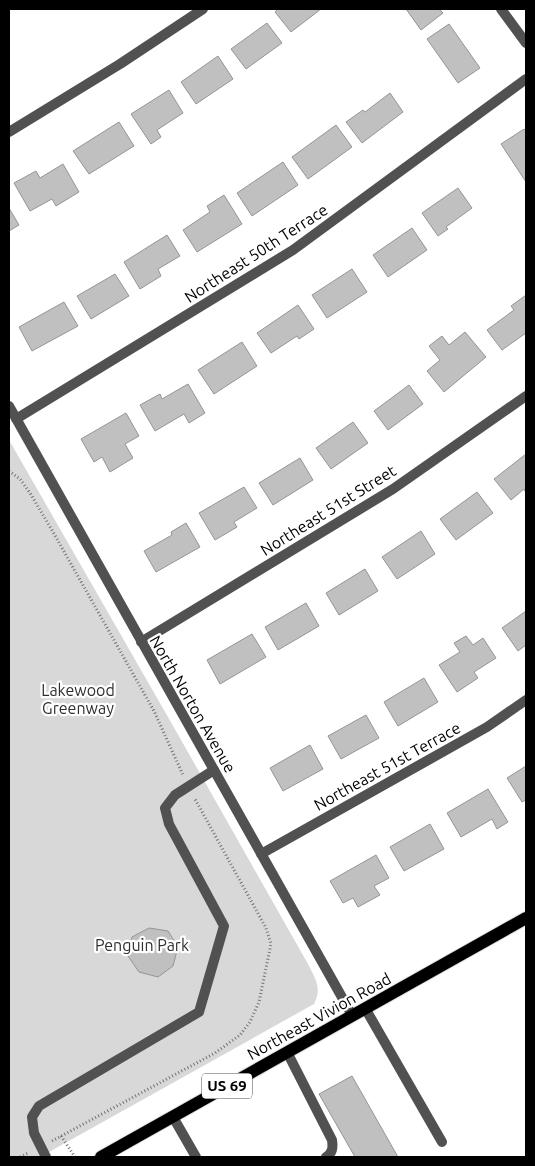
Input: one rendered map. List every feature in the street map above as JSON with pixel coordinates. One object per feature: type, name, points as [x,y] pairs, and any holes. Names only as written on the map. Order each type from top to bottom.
[{"type":"main road","name":"Northeast Vivion Road","points":[[101,1157],[526,918]]},
{"type":"street","points":[[9,132],[120,64],[203,9]]},
{"type":"street","points":[[500,9],[526,43]]},
{"type":"street","name":"Northeast 50th Terrace","points":[[16,419],[293,250],[526,78]]},
{"type":"street","name":"Northeast 51st Street","points":[[141,642],[393,489],[526,396]]},
{"type":"street","name":"North Norton Avenue","points":[[9,406],[352,1015]]},
{"type":"street","name":"Northeast 51st Terrace","points":[[261,854],[487,727],[526,700]]},
{"type":"street","points":[[46,1157],[34,1133],[32,1117],[39,1106],[199,1012],[224,926],[169,824],[165,808],[175,795],[214,770]]},
{"type":"street","points":[[366,1008],[442,1142]]},
{"type":"street","points":[[287,1052],[332,1140],[333,1148],[326,1157]]},
{"type":"street","points":[[173,1117],[196,1157]]},
{"type":"path","points":[[61,1136],[76,1157]]},
{"type":"green space","name":"Penguin Park","points":[[9,440],[308,964],[316,979],[318,989],[314,1004],[40,1157],[9,1157]]},
{"type":"building","points":[[278,9],[321,9],[291,32],[275,12]]},
{"type":"building","points":[[406,9],[439,9],[443,13],[421,30]]},
{"type":"building","points":[[267,23],[282,43],[246,69],[231,49]]},
{"type":"building","points":[[449,24],[480,68],[458,83],[427,39]]},
{"type":"building","points":[[218,56],[233,79],[196,104],[181,82]]},
{"type":"building","points":[[169,90],[183,113],[157,130],[161,137],[151,144],[131,114]]},
{"type":"building","points":[[390,93],[403,112],[362,143],[346,122],[363,110],[365,112]]},
{"type":"building","points":[[119,122],[134,146],[89,174],[73,151]]},
{"type":"building","points":[[336,125],[352,147],[308,179],[292,157]]},
{"type":"building","points":[[524,129],[526,132],[526,182],[501,144]]},
{"type":"building","points":[[283,162],[298,185],[252,216],[237,193]]},
{"type":"building","points":[[63,164],[79,192],[56,206],[52,199],[30,211],[14,183],[36,171],[40,178]]},
{"type":"building","points":[[458,188],[472,208],[446,227],[448,229],[438,236],[422,213]]},
{"type":"building","points":[[224,195],[242,224],[197,252],[183,230],[210,212],[207,206]]},
{"type":"building","points":[[9,208],[19,225],[9,231]]},
{"type":"building","points":[[412,228],[427,250],[388,277],[373,255]]},
{"type":"building","points":[[167,235],[180,256],[158,269],[161,276],[140,289],[124,262]]},
{"type":"building","points":[[352,269],[367,292],[327,318],[312,295]]},
{"type":"building","points":[[115,274],[129,296],[91,319],[77,296]]},
{"type":"building","points":[[526,295],[526,333],[502,350],[487,330],[514,310],[511,306]]},
{"type":"building","points":[[64,302],[78,326],[32,351],[19,327]]},
{"type":"building","points":[[298,305],[314,329],[299,339],[297,336],[271,353],[257,333]]},
{"type":"building","points":[[465,332],[486,357],[444,392],[427,371],[440,360],[429,346],[442,336],[449,345]]},
{"type":"building","points":[[242,342],[257,366],[214,394],[198,370]]},
{"type":"building","points":[[188,384],[205,413],[189,423],[184,414],[155,431],[140,405],[160,394],[162,399]]},
{"type":"building","points":[[409,385],[423,404],[388,430],[374,411]]},
{"type":"building","points":[[126,413],[139,436],[125,444],[133,458],[110,472],[102,457],[94,462],[81,439]]},
{"type":"building","points":[[353,422],[368,443],[331,469],[316,448]]},
{"type":"building","points":[[526,454],[526,493],[524,489],[511,500],[494,479]]},
{"type":"building","points":[[300,458],[313,480],[273,505],[259,483]]},
{"type":"building","points":[[244,487],[257,508],[234,522],[237,527],[215,540],[199,513]]},
{"type":"building","points":[[477,492],[493,513],[456,540],[440,519]]},
{"type":"building","points":[[186,523],[200,547],[156,572],[144,551],[172,535],[171,532]]},
{"type":"building","points":[[421,531],[435,554],[397,579],[382,557]]},
{"type":"building","points":[[365,569],[378,591],[339,615],[326,593]]},
{"type":"building","points":[[306,603],[319,626],[278,650],[265,627]]},
{"type":"building","points":[[526,611],[526,645],[518,651],[502,628]]},
{"type":"building","points":[[252,634],[266,657],[220,684],[207,660]]},
{"type":"building","points":[[466,636],[473,645],[483,638],[496,658],[474,672],[478,678],[457,692],[439,665],[460,652],[454,643]]},
{"type":"building","points":[[424,678],[438,702],[398,726],[384,702]]},
{"type":"building","points":[[366,715],[379,738],[341,759],[328,736]]},
{"type":"building","points":[[310,745],[323,769],[283,791],[270,768]]},
{"type":"building","points":[[526,766],[526,800],[522,802],[507,778]]},
{"type":"building","points":[[488,789],[508,822],[497,829],[492,819],[461,837],[447,813]]},
{"type":"building","points":[[430,824],[444,849],[404,871],[390,847]]},
{"type":"building","points":[[376,855],[389,878],[374,886],[380,895],[358,907],[353,898],[343,903],[330,881]]},
{"type":"building","points":[[149,928],[168,931],[178,947],[173,966],[158,977],[139,972],[128,956],[132,937]]},
{"type":"building","points":[[352,1076],[398,1157],[355,1157],[319,1094]]},
{"type":"park label","name":"Lakewood Greenway","points":[[78,699]]}]
